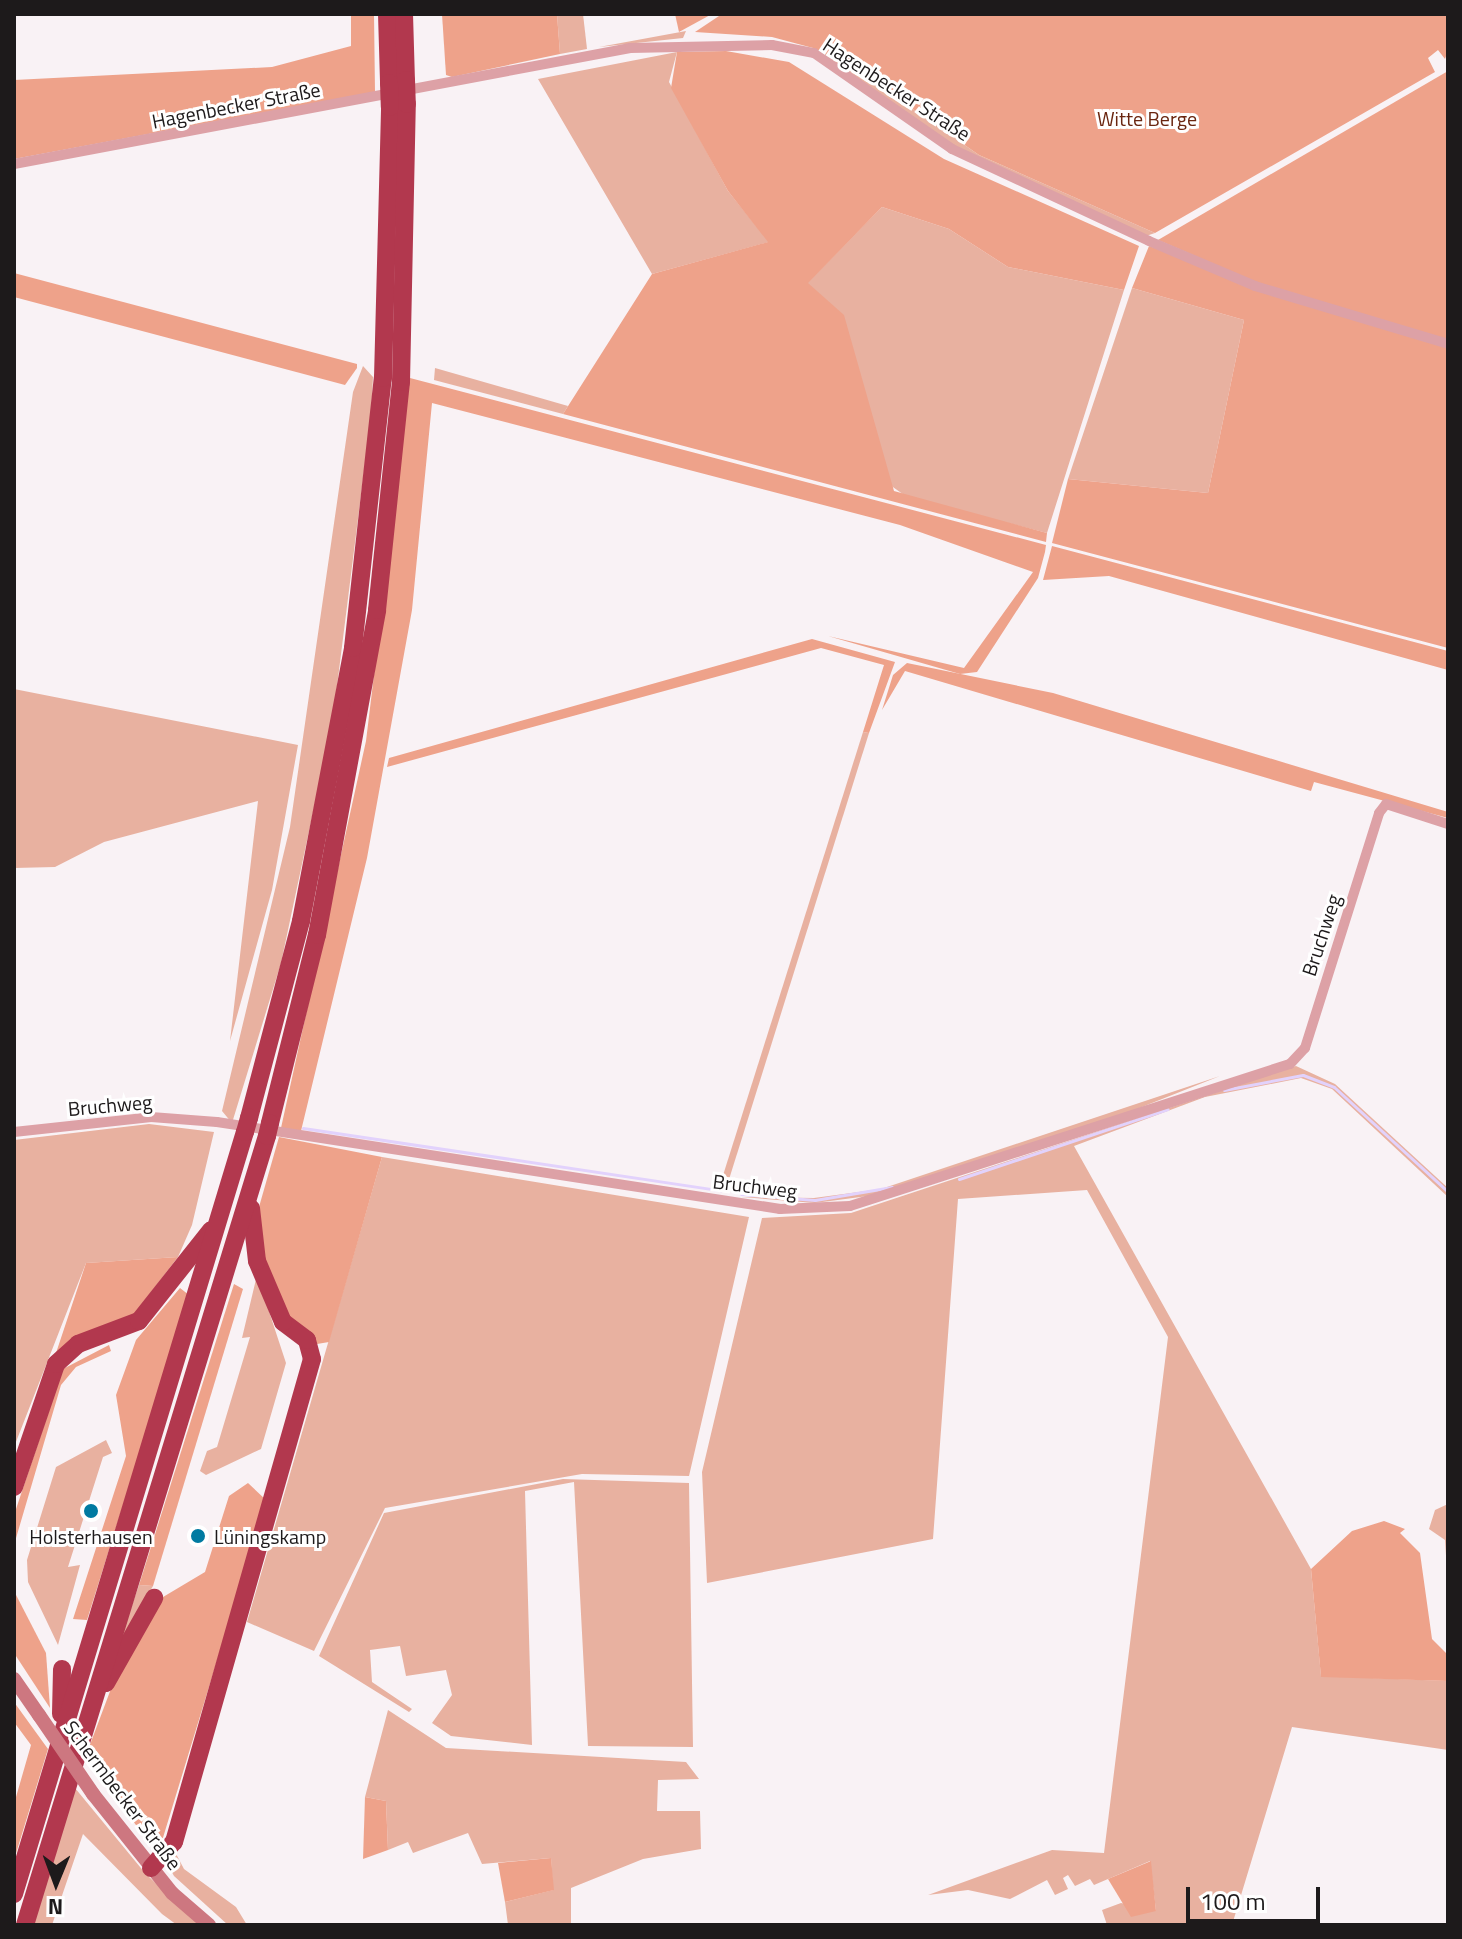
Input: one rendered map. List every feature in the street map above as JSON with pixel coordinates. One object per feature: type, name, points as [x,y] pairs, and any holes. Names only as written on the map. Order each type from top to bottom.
[{"type":"highway","points":[[387,14],[398,81]]},
{"type":"highway","points":[[25,1925],[82,1729],[268,1130],[360,720],[392,371],[398,81],[404,14]]},
{"type":"highway","points":[[14,1894],[227,1199],[301,921],[340,730],[392,371]]},
{"type":"highway","points":[[151,1868],[174,1842],[312,1359],[307,1340],[283,1322],[252,1248],[251,1190]]},
{"type":"highway","points":[[14,1487],[56,1364],[78,1344],[129,1326],[153,1307],[200,1250],[227,1199]]},
{"type":"highway","points":[[82,1729],[92,1724],[111,1671],[154,1598]]},
{"type":"highway","points":[[49,1780],[62,1669]]},
{"type":"main road","name":"Schermbecker Straße","points":[[14,1679],[93,1794],[151,1868],[209,1925]]},
{"type":"street","name":"Hagenbecker Straße","points":[[14,164],[630,48],[772,45],[814,53],[952,149],[1149,241],[1255,286],[1448,344]]},
{"type":"street","name":"Bruchweg","points":[[14,1132],[151,1117],[217,1122],[780,1209],[850,1206],[1290,1064],[1305,1048],[1386,804],[1448,824]]},
{"type":"shaded area","points":[[557,14],[583,14],[587,49],[560,54]]},
{"type":"shaded area","points":[[686,31],[683,38],[599,47]]},
{"type":"shaded area","points":[[813,48],[851,66],[979,155],[1155,233],[1146,236],[953,145]]},
{"type":"shaded area","points":[[677,52],[669,82],[728,191],[769,242],[652,274],[538,79]]},
{"type":"shaded area","points":[[882,207],[949,229],[1008,267],[1124,290],[1047,533],[907,497],[890,485],[870,410],[807,283]]},
{"type":"shaded area","points":[[1132,288],[1244,320],[1208,493],[1068,479]]},
{"type":"shaded area","points":[[363,366],[373,377],[371,415],[333,718],[281,963],[232,1123],[222,1111],[290,827],[353,392]]},
{"type":"shaded area","points":[[435,368],[568,406],[563,414],[434,380]]},
{"type":"shaded area","points":[[14,689],[298,745],[272,890],[230,1041],[258,801],[104,842],[55,867],[14,868]]},
{"type":"shaded area","points":[[863,732],[869,733],[726,1189],[719,1188]]},
{"type":"shaded area","points":[[1296,1066],[1335,1084],[1448,1188],[1448,1197],[1332,1089],[1301,1078],[1205,1097],[1074,1146],[1311,1569],[1321,1676],[1448,1681],[1448,1750],[1292,1727],[1232,1925],[1107,1925],[1102,1910],[1121,1903],[1156,1911],[1150,1861],[1094,1885],[1090,1879],[1075,1886],[1068,1875],[1063,1878],[1068,1889],[1055,1895],[1047,1880],[1010,1899],[968,1890],[928,1895],[1052,1850],[1104,1853],[1168,1337],[1087,1190],[958,1199],[933,1539],[707,1583],[702,1472],[762,1218],[851,1213]]},
{"type":"shaded area","points":[[1220,1076],[1089,1128],[883,1194],[815,1203],[741,1197],[814,1198],[881,1189]]},
{"type":"shaded area","points":[[149,1124],[214,1132],[192,1225],[178,1257],[86,1263],[14,1447],[14,1140]]},
{"type":"shaded area","points":[[382,1157],[749,1217],[689,1476],[582,1474],[385,1508],[314,1651],[247,1622]]},
{"type":"shaded area","points":[[257,1275],[286,1363],[261,1449],[206,1475],[200,1471],[207,1451],[217,1447],[250,1337],[242,1338]]},
{"type":"shaded area","points":[[106,1440],[112,1453],[103,1457],[68,1567],[80,1565],[58,1645],[28,1582],[27,1560],[56,1467]]},
{"type":"shaded area","points":[[563,1479],[689,1483],[693,1747],[588,1746],[574,1482],[525,1491],[532,1745],[451,1736],[432,1723],[452,1695],[446,1670],[406,1676],[400,1646],[370,1650],[372,1682],[412,1709],[409,1712],[319,1656],[384,1513]]},
{"type":"shaded area","points":[[1448,1504],[1448,1587],[1445,1540],[1429,1529],[1435,1510]]},
{"type":"shaded area","points":[[139,1585],[153,1586],[118,1645]]},
{"type":"shaded area","points":[[388,1710],[446,1748],[686,1762],[699,1779],[658,1780],[657,1811],[700,1811],[701,1849],[643,1859],[571,1888],[571,1925],[508,1925],[505,1902],[553,1890],[551,1858],[482,1864],[468,1833],[413,1853],[408,1842],[388,1850],[386,1801],[365,1797]]},
{"type":"shaded area","points":[[75,1788],[145,1873],[199,1925],[177,1925],[162,1914],[83,1834],[52,1925],[33,1925]]},
{"type":"shaded area","points":[[174,1850],[184,1869],[236,1907],[247,1925],[228,1925],[174,1876],[167,1863]]},
{"type":"green space","points":[[351,14],[374,14],[375,92],[14,159],[14,80],[272,67],[351,46]]},
{"type":"green space","points":[[442,14],[557,14],[560,54],[452,77],[446,75]]},
{"type":"green space","points":[[675,14],[712,14],[679,32]]},
{"type":"green space","name":"Witte Berge","points":[[722,14],[1448,14],[1448,50],[1445,59],[1438,50],[1428,58],[1435,72],[1155,233],[979,155],[851,66],[813,48],[772,37],[695,32]]},
{"type":"green space","points":[[726,51],[789,62],[944,159],[1139,246],[1124,290],[1008,267],[949,229],[882,207],[808,283],[844,315],[894,491],[1047,533],[1046,542],[563,414],[652,274],[768,242],[728,191],[671,88],[677,52]]},
{"type":"green space","points":[[1448,71],[1448,340],[1258,283],[1158,240]]},
{"type":"green space","points":[[1149,246],[1448,347],[1448,648],[1052,543],[1068,479],[1208,493],[1244,320],[1132,288]]},
{"type":"green space","points":[[14,273],[357,364],[357,368],[345,385],[14,297]]},
{"type":"green space","points":[[410,378],[1046,545],[1045,552],[1038,578],[977,672],[960,674],[828,636],[964,668],[1033,572],[900,525],[432,403],[412,610],[367,858],[301,1131],[281,1128],[366,741]]},
{"type":"green space","points":[[1052,546],[1448,651],[1448,670],[1109,576],[1043,580]]},
{"type":"green space","points":[[812,639],[895,662],[869,733],[863,732],[884,665],[821,648],[387,767],[389,758]]},
{"type":"green space","points":[[907,663],[1053,693],[1448,812],[1448,818],[1314,782],[1311,791],[905,671],[882,710],[893,675]]},
{"type":"green space","points":[[279,1137],[382,1157],[329,1342],[317,1344],[289,1323],[258,1245],[257,1214]]},
{"type":"green space","points":[[178,1257],[132,1317],[56,1353],[86,1263]]},
{"type":"green space","points":[[234,1284],[243,1289],[153,1586],[139,1585]]},
{"type":"green space","points":[[180,1288],[189,1295],[87,1620],[73,1619],[126,1456],[116,1395],[136,1340]]},
{"type":"green space","points":[[109,1345],[111,1351],[76,1367],[61,1385],[14,1545],[14,1515],[63,1369]]},
{"type":"green space","points":[[248,1483],[266,1500],[158,1854],[85,1758],[121,1662],[158,1600],[205,1572],[229,1496]]},
{"type":"green space","points":[[1384,1521],[1405,1529],[1400,1533],[1420,1553],[1432,1639],[1448,1655],[1448,1681],[1321,1677],[1311,1569],[1352,1531]]},
{"type":"green space","points":[[14,1591],[46,1653],[50,1708],[14,1653]]},
{"type":"green space","points":[[14,1702],[48,1749],[14,1860],[14,1804],[31,1745],[14,1722]]},
{"type":"green space","points":[[365,1797],[386,1801],[388,1850],[363,1859]]},
{"type":"green space","points":[[551,1858],[554,1890],[505,1902],[498,1863]]},
{"type":"green space","points":[[1151,1861],[1156,1911],[1131,1917],[1108,1879]]},
{"type":"waterway","points":[[1224,1090],[1303,1075],[1334,1087],[1448,1192]]},
{"type":"waterway","points":[[959,1179],[1168,1109]]},
{"type":"waterway","points":[[303,1128],[720,1190]]},
{"type":"waterway","points":[[741,1194],[815,1200],[892,1187]]},
{"type":"place","name":"Holsterhausen","points":[[91,1511]]},
{"type":"place","name":"Lüningskamp","points":[[198,1536]]}]
